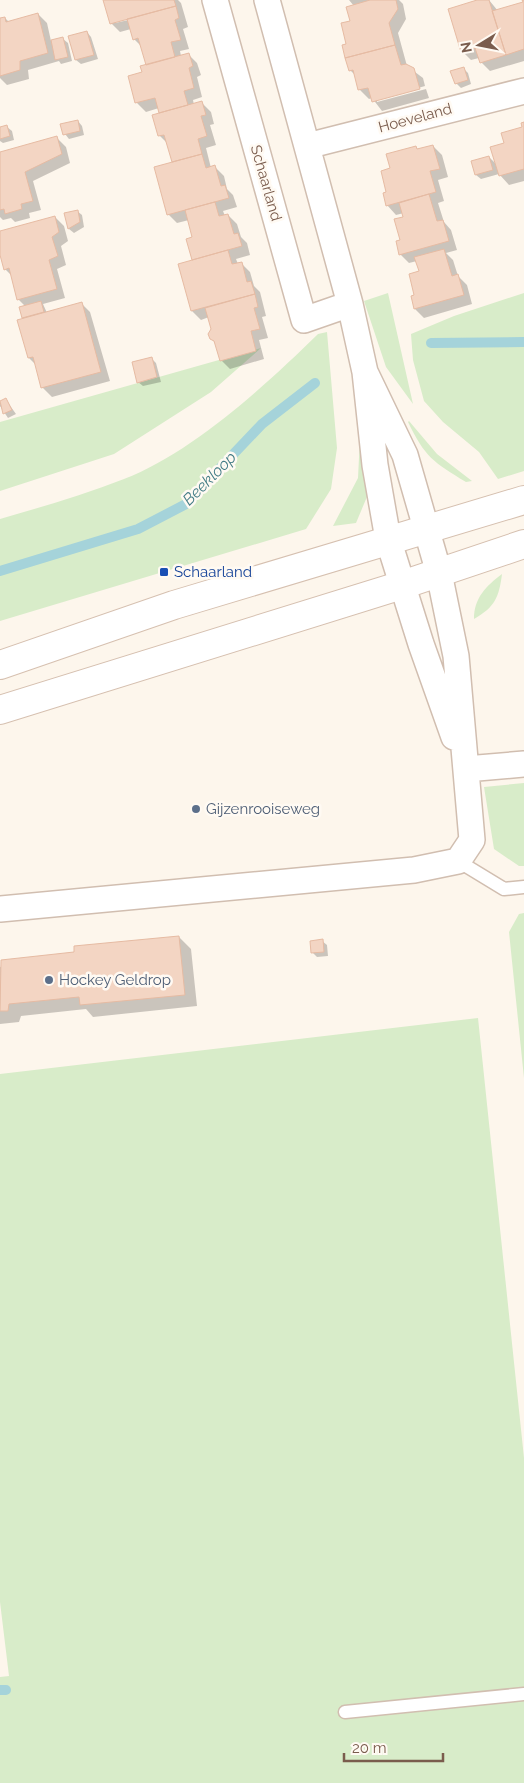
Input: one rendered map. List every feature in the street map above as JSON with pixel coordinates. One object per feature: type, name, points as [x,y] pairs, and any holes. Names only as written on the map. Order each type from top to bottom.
[{"type":"main road","points":[[0,665],[174,605],[388,539],[524,500]]},
{"type":"main road","points":[[0,710],[402,585],[524,544]]},
{"type":"street","name":"Schaarland","points":[[215,0],[304,320],[350,304]]},
{"type":"street","points":[[267,0],[350,304],[366,372],[375,465],[388,539],[466,770]]},
{"type":"street","name":"Hoeveland","points":[[307,146],[524,91]]},
{"type":"street","points":[[0,909],[414,870],[458,861],[472,840],[456,656],[439,573],[405,455],[366,372]]},
{"type":"street","points":[[466,770],[524,764]]},
{"type":"lane","points":[[458,861],[504,889],[524,887]]},
{"type":"lane","points":[[345,1712],[524,1694]]},
{"type":"green space","points":[[388,293],[413,404],[386,367],[364,301]]},
{"type":"green space","points":[[524,293],[524,471],[498,479],[479,452],[443,422],[424,401],[413,360],[411,334],[454,316]]},
{"type":"green space","points":[[327,332],[337,448],[331,489],[306,529],[0,621],[0,519],[124,479],[176,453],[227,416],[275,375],[318,334]]},
{"type":"green space","points":[[261,348],[211,392],[114,454],[0,491],[0,422]]},
{"type":"green space","points":[[409,421],[437,454],[472,481],[466,482],[431,458],[420,443]]},
{"type":"green space","points":[[360,437],[369,492],[356,523],[333,526],[358,478]]},
{"type":"green space","points":[[502,574],[495,601],[487,610],[474,619],[476,605],[482,593]]},
{"type":"green space","points":[[524,783],[524,866],[519,866],[494,849],[484,787]]},
{"type":"green space","points":[[524,913],[524,1078],[509,932],[519,914]]},
{"type":"green space","points":[[478,1018],[524,1458],[524,1783],[0,1783],[0,1677],[9,1676],[0,1602],[0,1074]]},
{"type":"building","points":[[103,0],[174,0],[176,6],[110,24]]},
{"type":"building","points":[[370,0],[396,0],[398,9],[389,23],[395,45],[345,58],[342,45],[346,44],[341,23],[350,21],[346,7]]},
{"type":"building","points":[[477,0],[489,0],[506,55],[480,63],[475,48],[461,52],[448,9]]},
{"type":"building","points":[[522,0],[524,0],[524,49],[506,55],[492,11],[523,2]]},
{"type":"building","points":[[176,6],[179,18],[175,20],[181,40],[171,42],[175,57],[146,65],[138,38],[133,40],[127,19]]},
{"type":"building","points":[[38,13],[48,53],[20,61],[20,70],[0,76],[0,18],[5,17],[6,22]]},
{"type":"building","points":[[87,31],[94,55],[75,60],[68,36]]},
{"type":"building","points":[[63,37],[68,57],[55,60],[51,40]]},
{"type":"building","points":[[395,45],[401,65],[406,64],[414,68],[420,89],[372,102],[368,88],[358,90],[353,70],[349,71],[345,58]]},
{"type":"building","points":[[189,53],[193,66],[189,68],[194,88],[184,91],[188,105],[159,113],[155,98],[135,103],[128,76],[142,72],[140,66]]},
{"type":"building","points":[[464,67],[468,80],[455,84],[450,71]]},
{"type":"building","points":[[202,101],[206,115],[201,116],[207,136],[198,139],[202,154],[172,162],[164,135],[158,136],[152,115]]},
{"type":"building","points":[[78,120],[80,131],[63,135],[60,124]]},
{"type":"building","points":[[524,122],[524,169],[499,176],[490,147],[504,143],[501,133],[522,127],[521,123]]},
{"type":"building","points":[[7,125],[10,136],[0,139],[0,127]]},
{"type":"building","points":[[57,136],[62,154],[25,172],[33,201],[21,204],[22,209],[5,214],[4,209],[0,210],[0,152]]},
{"type":"building","points":[[433,145],[440,169],[430,171],[436,192],[386,206],[383,193],[386,192],[381,171],[390,168],[386,154],[416,146],[417,149]]},
{"type":"building","points":[[202,154],[206,168],[215,165],[221,186],[225,185],[229,198],[167,215],[154,167]]},
{"type":"building","points":[[489,156],[493,170],[475,175],[471,161]]},
{"type":"building","points":[[429,194],[437,221],[443,220],[449,241],[399,255],[396,241],[400,240],[394,219],[403,217],[399,203]]},
{"type":"building","points":[[215,202],[219,216],[228,214],[234,234],[238,233],[242,246],[192,260],[186,239],[192,237],[185,210]]},
{"type":"building","points":[[78,210],[80,222],[68,229],[64,213]]},
{"type":"building","points":[[55,216],[59,232],[52,237],[58,256],[49,260],[57,289],[17,300],[9,268],[4,270],[0,255],[0,231]]},
{"type":"building","points":[[444,249],[452,276],[458,274],[464,295],[414,309],[411,296],[414,295],[409,274],[419,271],[414,257]]},
{"type":"building","points":[[228,250],[232,264],[242,262],[247,282],[251,281],[255,294],[191,311],[178,264]]},
{"type":"building","points":[[255,294],[258,307],[254,308],[260,329],[251,331],[256,351],[220,361],[214,341],[210,339],[208,334],[211,329],[205,308]]},
{"type":"building","points":[[41,301],[44,312],[22,318],[19,307]]},
{"type":"building","points":[[82,302],[101,372],[41,388],[33,357],[28,358],[17,320]]},
{"type":"building","points":[[152,357],[157,377],[137,383],[132,362]]},
{"type":"building","points":[[6,398],[12,410],[3,414],[0,401]]},
{"type":"building","points":[[179,936],[185,995],[80,1005],[79,997],[9,1004],[8,1011],[0,1011],[1,960],[74,952],[74,946]]},
{"type":"building","points":[[323,939],[324,952],[311,953],[310,941]]},
{"type":"waterway","name":"Beekloop","points":[[431,343],[524,342]]},
{"type":"waterway","name":"Beekloop","points":[[0,571],[138,529],[186,504],[262,424],[315,383]]},
{"type":"waterway","points":[[0,1690],[6,1690]]},
{"type":"place","name":"Schaarland","points":[[164,572]]},
{"type":"place","name":"Gijzenrooiseweg","points":[[196,809]]},
{"type":"place","name":"Hockey Geldrop","points":[[49,980]]}]
